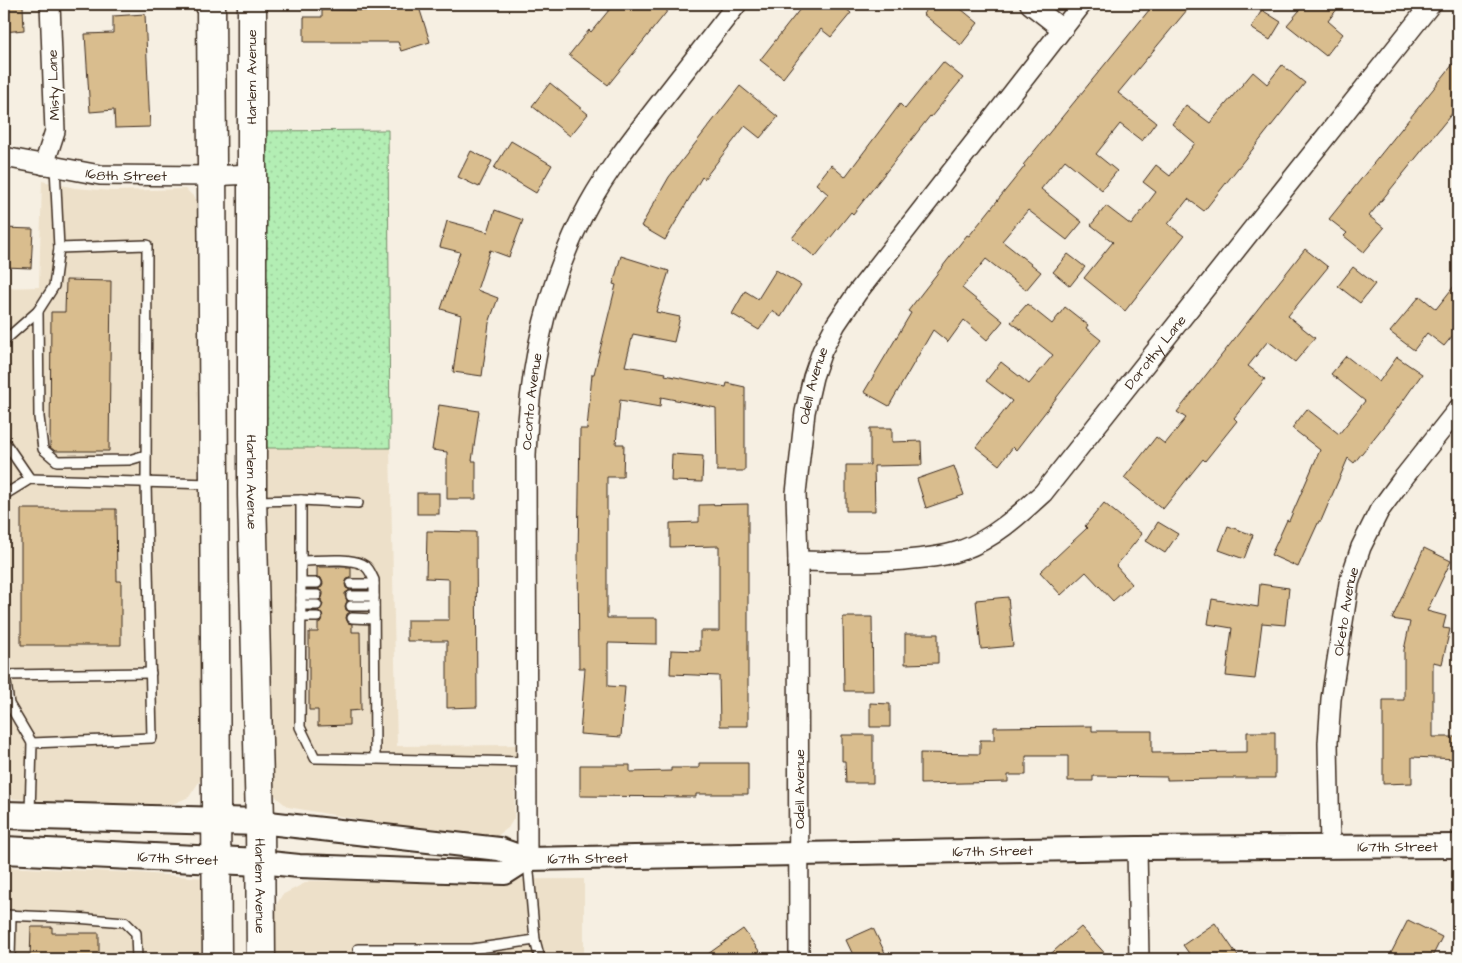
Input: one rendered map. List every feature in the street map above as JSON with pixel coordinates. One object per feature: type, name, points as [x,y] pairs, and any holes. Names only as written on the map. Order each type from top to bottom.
[{"type":"main road","points":[[211,4],[217,959]]},
{"type":"main road","name":"Harlem Avenue","points":[[252,4],[252,501],[260,822],[261,959]]},
{"type":"main road","name":"167th Street","points":[[4,815],[260,822]]},
{"type":"main road","name":"167th Street","points":[[4,850],[260,862]]},
{"type":"street","name":"Misty Lane","points":[[50,4],[55,131],[50,166]]},
{"type":"street","name":"Oconto Avenue","points":[[527,859],[527,425],[530,388],[548,303],[572,240],[589,203],[623,151],[738,4]]},
{"type":"street","points":[[1030,4],[1062,29]]},
{"type":"street","name":"Odell Avenue","points":[[799,959],[798,561],[796,493],[805,412],[813,377],[822,351],[836,324],[857,293],[1082,4]]},
{"type":"street","name":"Dorothy Lane","points":[[798,561],[874,562],[929,558],[961,550],[988,537],[1016,517],[1043,493],[1431,4]]},
{"type":"street","name":"168th Street","points":[[4,157],[100,175],[212,176],[251,174]]},
{"type":"street","name":"Oketo Avenue","points":[[1330,848],[1328,742],[1330,708],[1349,583],[1361,547],[1379,511],[1458,409]]},
{"type":"street","name":"167th Street","points":[[260,822],[499,849],[527,859],[1137,848],[1458,846]]},
{"type":"street","points":[[1137,848],[1139,959]]},
{"type":"street","name":"167th Street","points":[[260,862],[299,866],[505,873],[527,859]]},
{"type":"lane","points":[[4,341],[38,312],[54,286],[59,248],[50,166]]},
{"type":"lane","points":[[32,743],[152,738],[146,482],[147,245],[59,248]]},
{"type":"lane","points":[[38,312],[39,417],[43,449],[57,462],[129,460],[146,455]]},
{"type":"lane","points":[[4,441],[30,479]]},
{"type":"lane","points":[[4,495],[30,479],[214,484]]},
{"type":"lane","points":[[301,500],[300,727],[315,758],[528,762]]},
{"type":"lane","points":[[252,501],[358,502]]},
{"type":"lane","points":[[301,562],[349,561],[363,564],[369,570],[374,584],[375,759]]},
{"type":"lane","points":[[301,583],[317,583]]},
{"type":"lane","points":[[351,584],[374,584]]},
{"type":"lane","points":[[374,596],[351,601],[374,606]]},
{"type":"lane","points":[[301,600],[317,600]]},
{"type":"lane","points":[[301,617],[318,617]]},
{"type":"lane","points":[[352,618],[374,619]]},
{"type":"lane","points":[[4,668],[10,704],[32,743],[30,816]]},
{"type":"lane","points":[[4,676],[151,673]]},
{"type":"lane","points":[[527,859],[535,940],[540,959]]},
{"type":"lane","points":[[10,959],[7,916],[76,918],[125,922],[136,934],[137,959]]},
{"type":"lane","points":[[358,959],[358,949],[472,949],[535,940]]},
{"type":"shaded area","points":[[42,181],[75,188],[113,191],[186,189],[200,203],[205,773],[189,797],[161,809],[4,798],[4,288],[39,287]]},
{"type":"shaded area","points":[[267,448],[390,448],[397,746],[516,745],[514,818],[508,828],[497,836],[484,840],[470,839],[288,807],[276,797],[271,786],[269,773]]},
{"type":"shaded area","points":[[4,867],[204,878],[204,959],[4,959]]},
{"type":"shaded area","points":[[584,879],[584,959],[268,959],[274,909],[282,895],[309,881]]},
{"type":"green space","points":[[388,130],[390,448],[267,448],[265,131]]},
{"type":"building","points":[[4,4],[19,4],[19,6],[23,6],[24,30],[4,32]]},
{"type":"building","points":[[386,4],[418,4],[430,42],[401,51],[398,42],[304,42],[304,17],[322,17],[322,10],[388,11]]},
{"type":"building","points":[[614,4],[673,4],[608,85],[569,55],[589,30],[591,32]]},
{"type":"building","points":[[804,4],[840,4],[851,13],[831,37],[821,29],[783,78],[760,60]]},
{"type":"building","points":[[931,4],[955,4],[978,23],[961,45],[923,14]]},
{"type":"building","points":[[1154,4],[1192,4],[1118,93],[1156,122],[1142,141],[1120,124],[1096,154],[1117,171],[1102,190],[1065,160],[1041,189],[1082,222],[1067,240],[1028,210],[1002,241],[1041,272],[1026,290],[986,259],[962,288],[1003,321],[987,340],[964,320],[948,342],[933,330],[889,406],[864,392],[911,313],[908,311],[967,235],[969,236],[1025,166],[1023,165]]},
{"type":"building","points":[[1305,4],[1341,4],[1328,21],[1343,34],[1326,56],[1287,25]]},
{"type":"building","points":[[1262,10],[1281,22],[1270,40],[1251,28]]},
{"type":"building","points":[[145,14],[150,127],[115,128],[114,110],[90,112],[85,34],[113,33],[113,16]]},
{"type":"building","points":[[1458,58],[1458,106],[1369,216],[1384,228],[1364,252],[1344,236],[1347,233],[1329,219]]},
{"type":"building","points":[[943,62],[963,78],[930,116],[853,214],[851,212],[815,257],[792,238],[828,194],[816,184],[831,165],[845,177],[900,104],[905,109]]},
{"type":"building","points":[[1282,65],[1305,83],[1204,211],[1188,199],[1168,224],[1184,236],[1125,311],[1084,278],[1113,242],[1091,225],[1106,206],[1131,225],[1156,192],[1143,182],[1156,165],[1170,176],[1195,143],[1172,124],[1186,105],[1210,123],[1253,72],[1267,84]]},
{"type":"building","points":[[550,83],[588,114],[570,136],[532,106]]},
{"type":"building","points":[[740,86],[778,117],[760,138],[745,126],[704,179],[702,177],[665,240],[641,226],[669,177]]},
{"type":"building","points":[[511,141],[552,165],[536,193],[494,168]]},
{"type":"building","points":[[471,151],[492,161],[479,187],[458,177]]},
{"type":"building","points":[[495,210],[523,220],[509,257],[490,250],[477,290],[498,298],[489,323],[482,376],[453,372],[461,315],[441,309],[460,252],[440,247],[447,221],[488,232]]},
{"type":"building","points":[[4,228],[33,229],[31,268],[4,267]]},
{"type":"building","points":[[1305,249],[1328,267],[1288,316],[1315,338],[1295,362],[1268,341],[1248,366],[1265,379],[1234,418],[1237,421],[1205,461],[1203,459],[1163,509],[1124,478],[1156,437],[1165,444],[1186,418],[1177,412]]},
{"type":"building","points":[[1068,254],[1085,267],[1070,286],[1053,272]]},
{"type":"building","points":[[621,256],[669,271],[656,312],[680,317],[674,342],[633,334],[625,366],[726,387],[727,383],[745,387],[745,471],[717,471],[716,408],[661,397],[660,407],[620,400],[616,444],[624,444],[623,477],[607,477],[607,618],[657,618],[657,644],[608,643],[608,686],[625,687],[621,737],[580,734],[585,668],[579,668],[578,557],[580,429],[587,429],[592,374],[594,374],[616,285],[613,284]]},
{"type":"building","points":[[1353,267],[1375,284],[1360,303],[1338,286]]},
{"type":"building","points":[[776,270],[801,285],[781,317],[772,311],[759,330],[732,314],[745,291],[758,299]]},
{"type":"building","points":[[66,280],[111,281],[109,451],[55,451],[50,447],[51,312],[65,312]]},
{"type":"building","points":[[1458,281],[1458,329],[1444,346],[1427,333],[1414,350],[1390,332],[1420,296],[1436,309]]},
{"type":"building","points":[[1027,304],[1052,324],[1065,307],[1088,325],[1086,328],[1101,340],[1016,450],[1013,447],[999,465],[976,447],[1012,401],[986,381],[1001,362],[1029,384],[1053,355],[1011,322]]},
{"type":"building","points":[[1346,356],[1379,382],[1397,357],[1422,374],[1395,412],[1354,463],[1348,458],[1321,521],[1319,521],[1298,567],[1271,555],[1287,520],[1289,521],[1320,450],[1292,428],[1307,409],[1339,434],[1365,401],[1331,374]]},
{"type":"building","points":[[439,405],[479,411],[472,461],[476,461],[476,499],[447,499],[447,452],[432,450]]},
{"type":"building","points":[[870,428],[892,428],[892,442],[921,441],[922,465],[874,466],[875,511],[846,511],[846,465],[870,465]]},
{"type":"building","points":[[672,454],[703,456],[702,482],[671,481]]},
{"type":"building","points":[[954,466],[964,495],[926,508],[917,479]]},
{"type":"building","points":[[417,493],[439,493],[439,514],[417,514]]},
{"type":"building","points":[[1104,503],[1142,534],[1116,566],[1132,584],[1113,601],[1086,572],[1061,595],[1040,572],[1087,528],[1085,526]]},
{"type":"building","points":[[748,504],[748,726],[720,726],[719,676],[670,674],[671,650],[700,651],[700,631],[719,631],[719,546],[670,547],[670,523],[699,522],[699,505]]},
{"type":"building","points":[[21,509],[116,509],[117,581],[121,581],[121,645],[21,645]]},
{"type":"building","points":[[1158,522],[1178,534],[1165,553],[1146,541]]},
{"type":"building","points":[[1228,526],[1253,535],[1244,559],[1219,550]]},
{"type":"building","points":[[427,531],[476,532],[477,707],[447,708],[447,641],[407,641],[407,620],[449,620],[449,579],[426,578]]},
{"type":"building","points":[[1424,548],[1451,561],[1427,611],[1446,616],[1443,628],[1450,629],[1442,664],[1433,662],[1433,737],[1458,737],[1458,759],[1412,757],[1412,783],[1383,784],[1383,700],[1404,700],[1404,650],[1410,622],[1392,619]]},
{"type":"building","points":[[317,567],[351,567],[351,578],[347,579],[345,584],[346,588],[350,590],[345,593],[347,601],[345,606],[346,610],[350,612],[346,618],[348,623],[352,624],[352,632],[360,632],[361,710],[349,711],[349,725],[318,726],[318,710],[309,710],[309,632],[318,632],[318,623],[322,621],[323,617],[322,613],[318,611],[323,605],[321,600],[323,592],[318,589],[322,587],[323,583],[321,578],[317,577]]},
{"type":"building","points":[[1260,584],[1289,588],[1285,625],[1262,623],[1255,679],[1226,676],[1232,628],[1208,624],[1212,599],[1258,607]]},
{"type":"building","points":[[1008,597],[1013,646],[981,649],[976,600]]},
{"type":"building","points":[[843,617],[872,617],[873,691],[844,691]]},
{"type":"building","points":[[905,634],[938,634],[938,663],[905,664]]},
{"type":"building","points":[[870,703],[890,704],[890,727],[870,727]]},
{"type":"building","points":[[1092,726],[1092,731],[1152,731],[1152,753],[1247,752],[1247,732],[1275,732],[1275,778],[1167,780],[1167,777],[1093,776],[1093,781],[1068,781],[1068,756],[1026,756],[1026,775],[1008,775],[1008,782],[920,784],[920,753],[980,754],[980,740],[994,740],[994,727]]},
{"type":"building","points":[[842,735],[873,735],[873,783],[846,783],[845,761],[842,761]]},
{"type":"building","points":[[699,763],[748,763],[748,794],[696,794],[696,797],[580,796],[580,765],[630,765],[630,772],[671,771],[671,768],[699,768]]},
{"type":"building","points":[[1408,920],[1442,937],[1431,959],[1388,959]]},
{"type":"building","points":[[1215,923],[1240,959],[1193,959],[1183,945]]},
{"type":"building","points":[[31,927],[52,927],[52,933],[99,933],[99,959],[30,959]]},
{"type":"building","points":[[1081,927],[1110,959],[1045,959]]},
{"type":"building","points":[[873,928],[888,959],[855,959],[846,940]]},
{"type":"building","points":[[743,929],[765,959],[701,959]]}]
